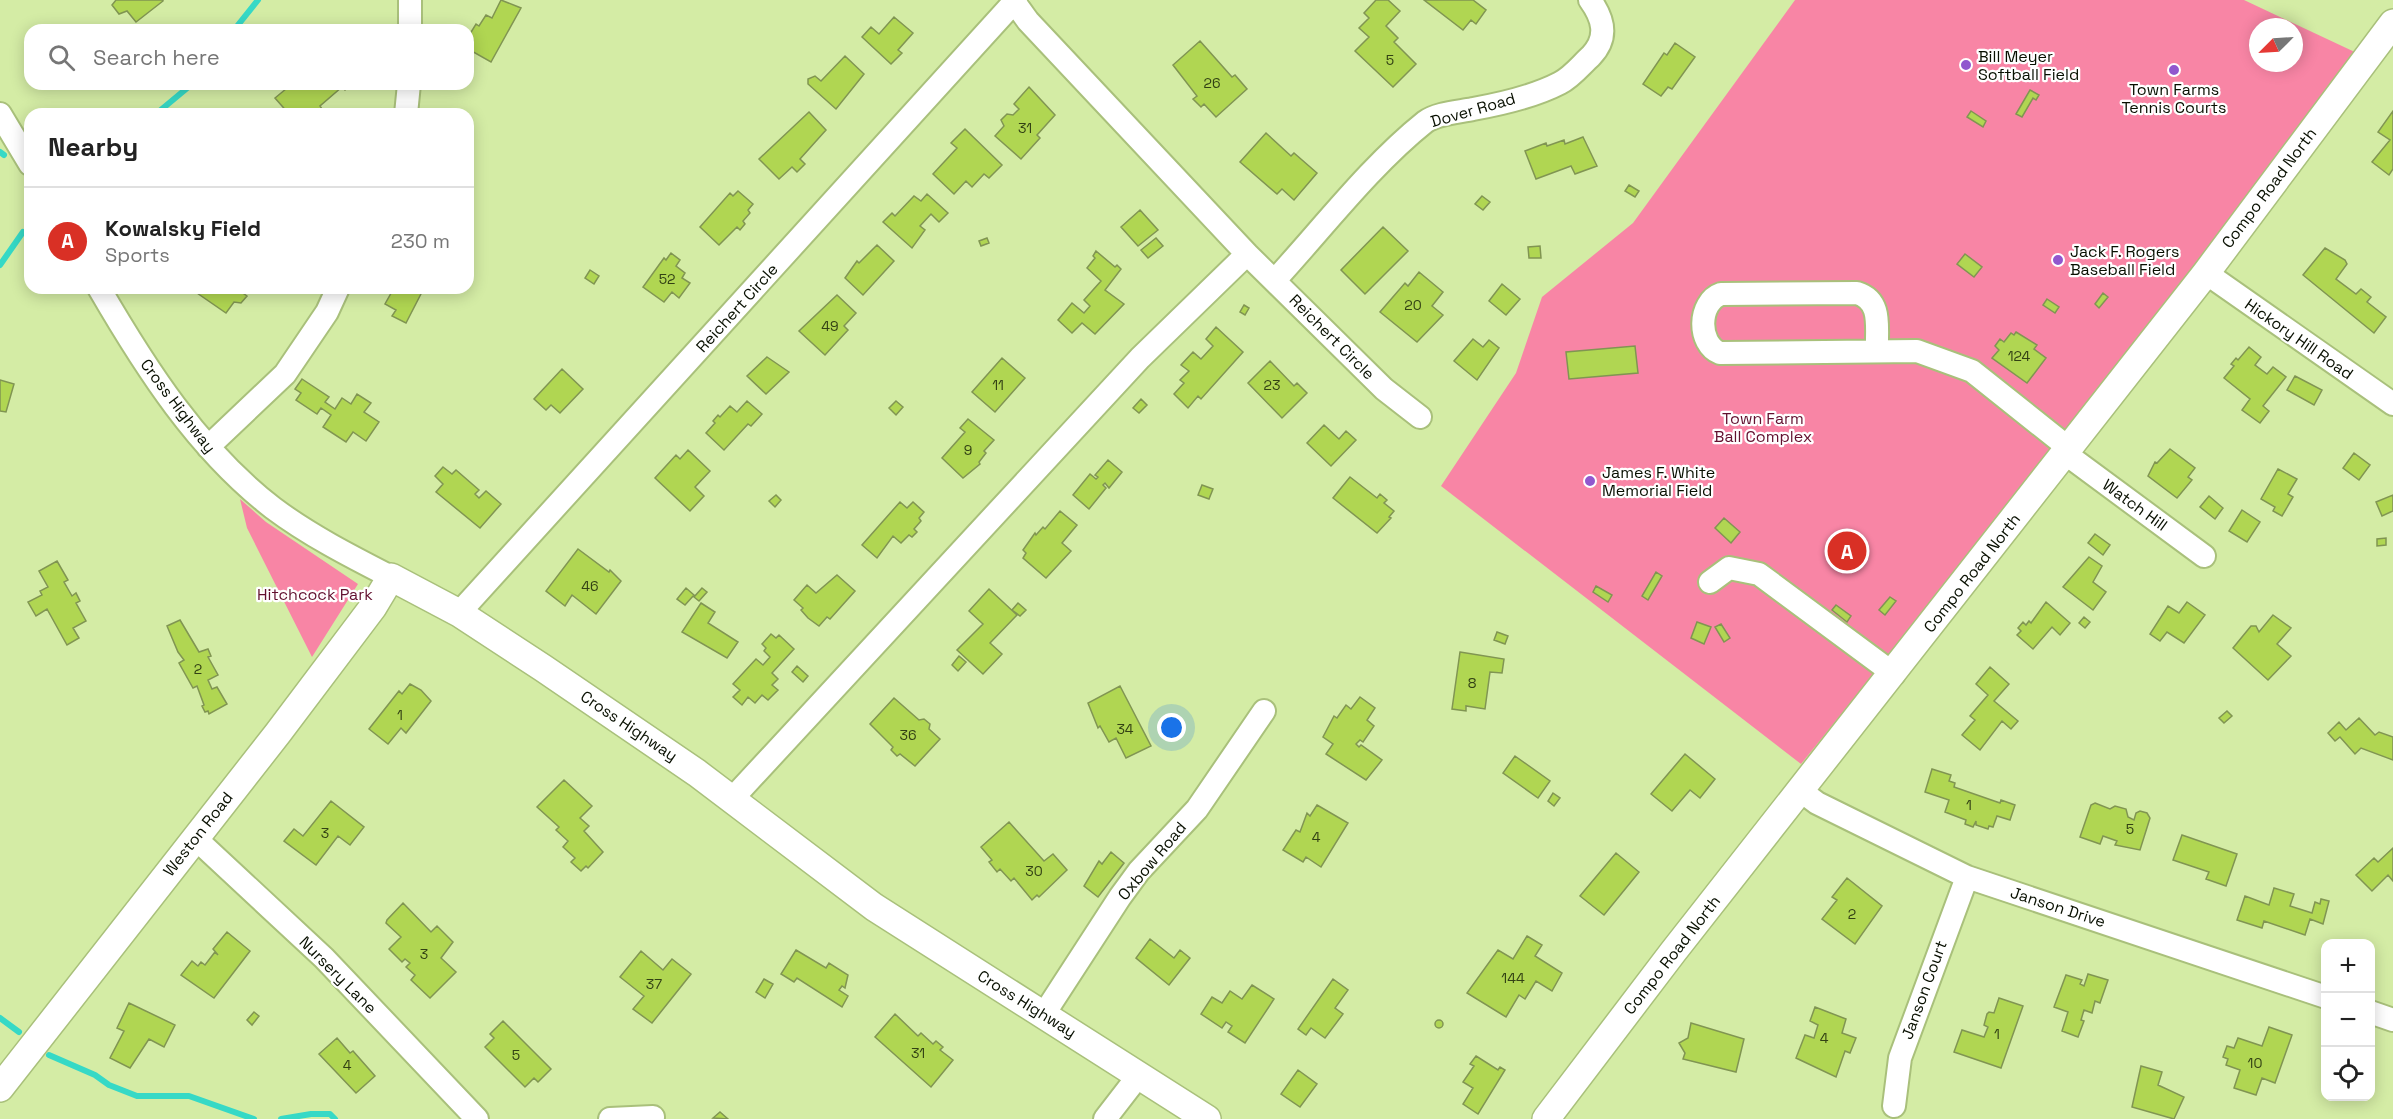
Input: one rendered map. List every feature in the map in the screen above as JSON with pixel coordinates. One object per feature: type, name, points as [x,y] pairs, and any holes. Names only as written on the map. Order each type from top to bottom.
[{"type":"main road","name":"Compo Road North","points":[[1546,1119],[1666,961],[1894,674],[2206,273],[2393,23]]},
{"type":"main road","name":"Cross Highway","points":[[391,577],[459,613],[648,738],[874,907],[1207,1119]]},
{"type":"main road","name":"Weston Road","points":[[0,1088],[339,652],[373,607],[391,577]]},
{"type":"street","points":[[410,0],[410,24]]},
{"type":"street","name":"Dover Road","points":[[1275,280],[1391,151],[1428,120],[1486,107],[1544,89],[1561,82],[1577,69],[1594,52],[1603,34],[1602,16],[1590,0]]},
{"type":"street","name":"Reichert Circle","points":[[459,613],[1015,1],[1028,21],[1247,254],[1384,389],[1420,417]]},
{"type":"street","points":[[407,108],[408,90]]},
{"type":"street","points":[[0,114],[24,154]]},
{"type":"street","points":[[732,799],[1140,358],[1247,254]]},
{"type":"street","name":"Hickory Hill Road","points":[[2206,273],[2393,404]]},
{"type":"street","name":"Watch Hill","points":[[1877,351],[1875,306],[1867,296],[1857,293],[1721,294],[1711,298],[1705,308],[1705,340],[1712,349],[1720,353],[1917,351],[1946,359],[1972,371],[2068,451],[2204,555]]},
{"type":"street","name":"Cross Highway","points":[[103,294],[166,395],[208,447],[248,487],[286,517],[335,548],[391,577]]},
{"type":"street","points":[[208,447],[285,374],[327,312],[335,294]]},
{"type":"street","points":[[1710,582],[1729,568],[1759,574],[1894,674]]},
{"type":"street","name":"Oxbow Road","points":[[1044,1014],[1120,897],[1146,863],[1197,809],[1264,711]]},
{"type":"street","name":"Janson Drive","points":[[1801,792],[1817,803],[1967,877],[2321,996]]},
{"type":"street","name":"Nursery Lane","points":[[195,838],[324,958],[476,1118]]},
{"type":"street","name":"Janson Court","points":[[1894,1106],[1900,1058],[1967,877]]},
{"type":"street","points":[[2375,1014],[2393,1020]]},
{"type":"street","points":[[1105,1119],[1138,1076]]},
{"type":"street","points":[[610,1119],[653,1117]]},
{"type":"green space","name":"Town Farm Ball Complex","points":[[1795,0],[2244,0],[2282,18],[2249,18],[2249,72],[2303,72],[2303,28],[2359,54],[2183,291],[1801,764],[1441,486],[1516,373],[1542,297],[1633,223]]},
{"type":"green space","name":"Hitchcock Park","points":[[240,499],[266,522],[358,584],[312,657],[247,528]]},
{"type":"building","points":[[116,0],[163,1],[136,22],[127,11],[119,14],[112,5]]},
{"type":"building","points":[[501,0],[521,8],[491,62],[474,52],[474,27],[476,24],[479,26],[486,15],[492,18]]},
{"type":"building","points":[[1376,0],[1388,0],[1400,11],[1386,26],[1398,38],[1394,42],[1416,64],[1393,87],[1355,51],[1369,37],[1359,28],[1369,18],[1364,13]]},
{"type":"building","points":[[1424,0],[1473,0],[1486,10],[1476,24],[1471,20],[1463,30]]},
{"type":"building","points":[[894,17],[913,33],[898,50],[902,53],[891,64],[862,37],[871,27],[879,34]]},
{"type":"building","points":[[1200,41],[1232,77],[1235,75],[1247,89],[1216,117],[1204,104],[1201,107],[1193,99],[1197,96],[1173,65]]},
{"type":"building","points":[[1675,43],[1695,57],[1672,89],[1668,87],[1661,96],[1643,84],[1664,53],[1667,55]]},
{"type":"building","points":[[845,56],[864,74],[836,109],[808,84],[808,79],[815,76],[821,81]]},
{"type":"building","points":[[1029,87],[1055,115],[1037,135],[1040,138],[1021,159],[995,136],[1004,126],[1001,120],[1007,114],[1013,115],[1019,109],[1014,104]]},
{"type":"building","points":[[285,90],[339,90],[320,106],[321,108],[284,108],[275,98]]},
{"type":"building","points":[[2030,90],[2039,95],[2036,100],[2033,98],[2022,117],[2016,114]]},
{"type":"building","points":[[1971,111],[1986,121],[1983,127],[1967,117]]},
{"type":"building","points":[[2393,111],[2393,169],[2389,175],[2372,162],[2390,140],[2378,132]]},
{"type":"building","points":[[809,112],[826,130],[800,159],[805,164],[797,172],[792,167],[779,179],[759,159]]},
{"type":"building","points":[[965,129],[1002,165],[989,178],[984,174],[972,187],[966,181],[954,194],[933,174],[957,148],[951,143]]},
{"type":"building","points":[[1266,133],[1291,156],[1294,153],[1317,173],[1294,200],[1282,189],[1277,194],[1240,162]]},
{"type":"building","points":[[1583,137],[1597,166],[1575,174],[1571,166],[1536,179],[1525,151],[1546,143],[1547,146],[1564,140],[1565,144]]},
{"type":"building","points":[[1629,185],[1639,191],[1635,197],[1625,191]]},
{"type":"building","points":[[738,191],[753,204],[748,210],[750,213],[743,221],[745,224],[740,230],[737,227],[719,245],[700,227],[730,193],[733,196]]},
{"type":"building","points":[[927,194],[948,213],[939,222],[931,214],[920,226],[925,230],[912,248],[883,222],[892,213],[895,216],[914,196],[921,201]]},
{"type":"building","points":[[1482,196],[1490,202],[1483,210],[1475,204]]},
{"type":"building","points":[[1140,210],[1158,230],[1138,246],[1121,227]]},
{"type":"building","points":[[1383,227],[1408,251],[1365,294],[1341,270]]},
{"type":"building","points":[[987,238],[989,243],[981,246],[979,241]]},
{"type":"building","points":[[1156,238],[1163,246],[1148,258],[1141,250]]},
{"type":"building","points":[[877,245],[894,261],[863,295],[845,278],[857,261],[859,263]]},
{"type":"building","points":[[1540,246],[1541,258],[1529,258],[1528,247]]},
{"type":"building","points":[[2325,248],[2345,260],[2347,264],[2336,279],[2356,294],[2361,289],[2371,297],[2367,302],[2386,317],[2374,333],[2303,275]]},
{"type":"building","points":[[1096,251],[1115,267],[1117,265],[1121,269],[1105,290],[1124,304],[1095,334],[1082,323],[1072,333],[1058,320],[1072,303],[1084,313],[1090,306],[1084,300],[1101,281],[1087,268],[1095,258],[1093,256]]},
{"type":"building","points":[[671,253],[680,260],[676,266],[685,273],[682,278],[690,283],[679,298],[672,292],[664,302],[643,287],[664,258],[666,260]]},
{"type":"building","points":[[1965,254],[1982,267],[1974,277],[1957,264]]},
{"type":"building","points":[[590,270],[599,276],[594,284],[585,278]]},
{"type":"building","points":[[1419,272],[1443,292],[1432,306],[1443,315],[1417,342],[1380,312],[1405,283],[1408,286]]},
{"type":"building","points":[[1502,284],[1520,299],[1506,315],[1489,301]]},
{"type":"building","points":[[2103,293],[2108,297],[2099,308],[2095,304]]},
{"type":"building","points":[[198,294],[244,294],[247,296],[241,303],[234,302],[226,313]]},
{"type":"building","points":[[391,294],[421,294],[406,323],[392,316],[396,310],[385,304]]},
{"type":"building","points":[[837,295],[856,313],[844,326],[848,330],[825,355],[799,331]]},
{"type":"building","points":[[2047,299],[2059,307],[2055,313],[2043,305]]},
{"type":"building","points":[[1244,305],[1249,308],[1245,315],[1240,312]]},
{"type":"building","points":[[1216,327],[1243,352],[1201,399],[1198,396],[1188,408],[1174,394],[1184,383],[1180,380],[1189,371],[1181,365],[1193,352],[1201,359],[1213,346],[1206,339]]},
{"type":"building","points":[[2016,332],[2037,345],[2034,349],[2046,358],[2027,383],[1992,358],[1999,350],[1995,346],[2000,339],[2004,342],[2011,333],[2014,335]]},
{"type":"building","points":[[1473,339],[1483,347],[1489,340],[1499,348],[1477,380],[1454,361]]},
{"type":"building","points":[[1635,346],[1638,373],[1569,379],[1566,352]]},
{"type":"building","points":[[2249,347],[2261,357],[2255,365],[2267,374],[2273,367],[2286,377],[2263,406],[2269,411],[2260,423],[2242,410],[2250,399],[2224,378],[2234,366],[2231,364],[2236,358],[2238,360]]},
{"type":"building","points":[[767,357],[789,372],[766,394],[747,376]]},
{"type":"building","points":[[1002,358],[1025,378],[995,412],[972,392]]},
{"type":"building","points":[[1270,361],[1294,386],[1297,383],[1307,393],[1282,418],[1248,383]]},
{"type":"building","points":[[562,369],[583,389],[560,413],[551,405],[546,410],[534,399]]},
{"type":"building","points":[[2295,376],[2322,390],[2314,405],[2287,390]]},
{"type":"building","points":[[302,379],[329,397],[325,402],[335,409],[342,398],[351,404],[357,394],[371,403],[364,412],[379,422],[366,441],[353,432],[346,442],[323,427],[331,415],[321,408],[317,414],[296,400],[301,393],[295,389]]},
{"type":"building","points":[[0,380],[14,384],[6,412],[0,411]]},
{"type":"building","points":[[1141,399],[1147,405],[1139,413],[1133,408]]},
{"type":"building","points":[[747,401],[762,414],[751,426],[748,424],[724,450],[706,433],[715,423],[713,421],[718,415],[720,417],[730,406],[737,412]]},
{"type":"building","points":[[896,401],[903,407],[896,415],[889,408]]},
{"type":"building","points":[[968,419],[994,440],[984,451],[986,453],[979,462],[980,464],[963,478],[942,458],[965,432],[960,428]]},
{"type":"building","points":[[1324,425],[1339,439],[1346,431],[1356,440],[1331,466],[1307,443]]},
{"type":"building","points":[[2170,449],[2195,468],[2188,477],[2192,480],[2177,498],[2148,476],[2155,462],[2157,463]]},
{"type":"building","points":[[688,450],[710,471],[695,487],[704,496],[690,511],[655,478],[676,455],[680,459]]},
{"type":"building","points":[[2354,453],[2370,465],[2359,480],[2343,468]]},
{"type":"building","points":[[1108,460],[1122,472],[1109,488],[1105,483],[1103,485],[1106,488],[1089,509],[1073,495],[1090,474],[1096,479],[1098,477],[1095,475]]},
{"type":"building","points":[[443,467],[452,474],[456,470],[479,490],[475,494],[479,498],[486,491],[501,504],[480,528],[436,492],[443,484],[435,476]]},
{"type":"building","points":[[2278,469],[2297,479],[2288,494],[2293,497],[2282,516],[2273,511],[2275,507],[2261,499]]},
{"type":"building","points":[[1350,477],[1377,498],[1380,494],[1387,500],[1384,503],[1394,511],[1389,517],[1391,518],[1377,533],[1333,498]]},
{"type":"building","points":[[1202,485],[1213,489],[1209,499],[1198,495]]},
{"type":"building","points":[[776,495],[781,500],[775,507],[769,501]]},
{"type":"building","points":[[2393,495],[2393,511],[2382,516],[2376,502]]},
{"type":"building","points":[[2209,496],[2223,508],[2215,519],[2200,507]]},
{"type":"building","points":[[900,502],[907,508],[913,502],[924,512],[919,518],[921,521],[914,529],[917,532],[912,537],[909,535],[901,543],[893,536],[877,558],[862,545]]},
{"type":"building","points":[[2242,510],[2260,522],[2247,542],[2229,531]]},
{"type":"building","points":[[1060,511],[1077,525],[1062,543],[1071,551],[1046,578],[1023,558],[1026,553],[1023,550],[1035,533],[1036,535],[1043,527],[1045,529]]},
{"type":"building","points":[[1724,518],[1740,532],[1731,543],[1715,528]]},
{"type":"building","points":[[2095,534],[2110,545],[2103,555],[2088,543]]},
{"type":"building","points":[[2386,538],[2386,545],[2377,546],[2377,539]]},
{"type":"building","points":[[578,549],[609,572],[610,570],[621,581],[596,614],[572,595],[565,606],[546,591]]},
{"type":"building","points":[[2089,557],[2102,566],[2093,582],[2106,592],[2093,610],[2063,587]]},
{"type":"building","points":[[57,561],[68,580],[64,582],[72,596],[76,593],[80,601],[76,603],[86,621],[73,628],[79,638],[67,645],[47,609],[36,616],[28,602],[42,595],[40,591],[48,587],[39,571]]},
{"type":"building","points":[[1656,572],[1662,576],[1648,600],[1642,596]]},
{"type":"building","points":[[837,575],[855,591],[830,619],[827,617],[819,626],[808,618],[801,610],[803,608],[794,600],[807,585],[816,593]]},
{"type":"building","points":[[1596,586],[1612,595],[1608,602],[1593,592]]},
{"type":"building","points":[[686,588],[694,595],[685,605],[677,599]]},
{"type":"building","points":[[702,588],[707,592],[699,601],[694,597]]},
{"type":"building","points":[[989,589],[1017,615],[990,643],[1002,654],[983,674],[957,650],[983,624],[969,611]]},
{"type":"building","points":[[1890,597],[1896,601],[1885,615],[1879,610]]},
{"type":"building","points":[[2046,602],[2070,623],[2060,635],[2052,627],[2033,649],[2017,635],[2021,631],[2018,628],[2023,622],[2026,625],[2029,621],[2031,623]]},
{"type":"building","points":[[2187,602],[2205,615],[2184,643],[2167,632],[2160,641],[2150,634],[2168,606],[2179,613]]},
{"type":"building","points":[[701,603],[715,612],[708,623],[738,642],[727,658],[682,632]]},
{"type":"building","points":[[1018,603],[1026,610],[1020,616],[1012,610]]},
{"type":"building","points":[[1836,605],[1851,616],[1847,622],[1832,610]]},
{"type":"building","points":[[2273,615],[2291,628],[2277,644],[2291,656],[2268,680],[2233,648],[2251,626],[2256,626],[2259,632]]},
{"type":"building","points":[[2084,617],[2090,622],[2085,628],[2079,623]]},
{"type":"building","points":[[180,620],[199,652],[208,649],[211,656],[208,657],[218,675],[208,680],[212,689],[217,687],[227,704],[209,714],[202,706],[204,705],[197,686],[193,688],[179,663],[184,660],[167,626]]},
{"type":"building","points":[[1697,622],[1711,627],[1704,644],[1691,638]]},
{"type":"building","points":[[1721,624],[1730,638],[1724,642],[1715,627]]},
{"type":"building","points":[[1497,632],[1508,636],[1505,644],[1494,640]]},
{"type":"building","points":[[771,634],[776,638],[779,635],[794,649],[772,673],[778,679],[772,685],[778,690],[768,700],[762,695],[755,703],[748,697],[742,705],[733,697],[740,690],[733,684],[756,659],[763,665],[770,657],[764,651],[766,648],[762,644]]},
{"type":"building","points":[[1460,652],[1504,659],[1502,673],[1490,672],[1485,709],[1466,706],[1466,711],[1452,709]]},
{"type":"building","points":[[959,656],[966,662],[958,671],[952,665]]},
{"type":"building","points":[[797,666],[808,676],[803,682],[792,672]]},
{"type":"building","points":[[1990,667],[2009,684],[1994,701],[2018,721],[2011,729],[2002,721],[1980,750],[1962,735],[1975,720],[1970,716],[1988,695],[1976,684]]},
{"type":"building","points":[[410,684],[421,690],[431,701],[406,733],[401,728],[388,744],[369,729],[399,691],[402,694]]},
{"type":"building","points":[[1120,686],[1151,746],[1126,758],[1116,738],[1109,742],[1100,726],[1098,728],[1088,703]]},
{"type":"building","points":[[1360,697],[1375,708],[1367,720],[1374,726],[1363,742],[1360,740],[1356,744],[1382,760],[1366,780],[1326,754],[1333,744],[1323,737],[1334,716],[1337,718],[1346,705],[1351,709]]},
{"type":"building","points":[[894,698],[919,720],[924,719],[930,724],[929,729],[940,739],[915,766],[900,754],[897,756],[891,750],[893,747],[870,724]]},
{"type":"building","points":[[2227,711],[2232,716],[2224,723],[2219,718]]},
{"type":"building","points":[[2359,718],[2375,735],[2379,732],[2393,737],[2393,760],[2361,748],[2355,754],[2340,737],[2335,741],[2328,733],[2339,722],[2346,730]]},
{"type":"building","points":[[1685,754],[1715,779],[1700,798],[1690,790],[1672,811],[1651,794]]},
{"type":"building","points":[[1515,756],[1550,781],[1538,798],[1503,773]]},
{"type":"building","points":[[1932,769],[1951,775],[1949,781],[1955,783],[1954,787],[2000,803],[2001,800],[2015,805],[2010,820],[1997,816],[1993,827],[1989,826],[1988,829],[1976,825],[1976,821],[1973,827],[1965,824],[1966,820],[1945,812],[1949,800],[1925,792]]},
{"type":"building","points":[[564,780],[592,806],[580,818],[589,826],[584,831],[603,852],[588,868],[586,866],[581,871],[571,862],[575,858],[563,847],[568,841],[556,830],[559,827],[537,807]]},
{"type":"building","points":[[1553,793],[1560,798],[1554,806],[1548,801]]},
{"type":"building","points":[[331,801],[364,827],[350,845],[338,836],[316,865],[284,841],[294,829],[303,836]]},
{"type":"building","points":[[2095,803],[2110,809],[2115,806],[2126,809],[2128,817],[2134,820],[2136,813],[2140,811],[2147,813],[2150,818],[2140,850],[2115,845],[2117,841],[2103,836],[2100,844],[2080,837],[2091,805]]},
{"type":"building","points":[[1317,805],[1348,823],[1321,867],[1306,857],[1303,862],[1283,850],[1296,830],[1300,832],[1307,813],[1310,816]]},
{"type":"building","points":[[1009,822],[1044,861],[1053,854],[1067,870],[1039,897],[1037,895],[1032,900],[1014,878],[1011,881],[1000,869],[997,872],[989,862],[992,860],[981,847]]},
{"type":"building","points":[[2182,835],[2237,854],[2226,886],[2206,879],[2209,872],[2173,860]]},
{"type":"building","points":[[2393,848],[2393,881],[2388,875],[2372,891],[2356,875],[2374,858],[2378,862]]},
{"type":"building","points":[[1111,852],[1124,863],[1098,897],[1084,886],[1099,861],[1102,864]]},
{"type":"building","points":[[1616,853],[1639,872],[1604,915],[1580,896]]},
{"type":"building","points":[[1847,878],[1882,906],[1855,944],[1822,919],[1837,900],[1832,897]]},
{"type":"building","points":[[2274,888],[2294,894],[2290,906],[2312,913],[2315,902],[2320,904],[2321,899],[2329,901],[2323,924],[2310,919],[2305,935],[2264,921],[2262,928],[2237,920],[2245,896],[2269,905]]},
{"type":"building","points":[[403,903],[431,932],[437,926],[453,942],[441,958],[456,972],[430,998],[411,980],[415,975],[406,967],[410,963],[405,959],[402,962],[389,949],[401,937],[386,923]]},
{"type":"building","points":[[227,932],[250,951],[214,998],[181,975],[192,961],[198,966],[201,962],[205,965],[215,952],[218,955],[213,949]]},
{"type":"building","points":[[1527,936],[1542,945],[1535,956],[1562,973],[1552,991],[1536,981],[1525,999],[1519,995],[1506,1017],[1467,993],[1498,950],[1513,959]]},
{"type":"building","points":[[1150,939],[1174,958],[1180,950],[1190,958],[1169,985],[1136,958]]},
{"type":"building","points":[[796,950],[826,968],[829,963],[848,975],[845,988],[842,986],[839,990],[848,996],[842,1007],[797,978],[794,982],[781,974]]},
{"type":"building","points":[[641,951],[663,970],[672,959],[691,974],[652,1023],[633,1009],[644,996],[620,977]]},
{"type":"building","points":[[2088,974],[2108,980],[2100,1003],[2095,1001],[2092,1013],[2084,1010],[2081,1020],[2084,1021],[2078,1037],[2062,1031],[2068,1012],[2054,1007],[2066,975],[2082,980],[2080,984],[2084,986]]},
{"type":"building","points":[[764,979],[773,984],[765,998],[756,992]]},
{"type":"building","points":[[1333,979],[1348,990],[1335,1008],[1343,1014],[1325,1038],[1311,1028],[1306,1035],[1298,1029]]},
{"type":"building","points":[[1252,985],[1274,999],[1245,1043],[1228,1032],[1232,1026],[1226,1022],[1222,1028],[1201,1014],[1212,997],[1222,1003],[1230,991],[1242,999]]},
{"type":"building","points":[[1999,998],[2023,1006],[2001,1068],[1954,1052],[1962,1030],[1984,1037],[1988,1027],[1984,1025],[1987,1014],[1994,1013]]},
{"type":"building","points":[[129,1003],[175,1025],[164,1047],[149,1039],[130,1068],[110,1058],[124,1031],[117,1028]]},
{"type":"building","points":[[1815,1007],[1846,1019],[1842,1033],[1856,1038],[1850,1053],[1845,1051],[1836,1077],[1796,1058],[1805,1035],[1814,1038],[1818,1025],[1810,1021]]},
{"type":"building","points":[[254,1012],[259,1016],[252,1025],[247,1020]]},
{"type":"building","points":[[895,1014],[918,1036],[921,1033],[933,1044],[936,1041],[943,1047],[940,1050],[953,1060],[931,1087],[875,1037]]},
{"type":"building","points":[[1439,1020],[1443,1024],[1439,1028],[1435,1024]]},
{"type":"building","points":[[503,1021],[551,1069],[538,1082],[534,1078],[525,1087],[485,1047],[494,1038],[490,1034]]},
{"type":"building","points":[[1691,1023],[1744,1039],[1736,1072],[1683,1059],[1685,1053],[1679,1043],[1688,1038]]},
{"type":"building","points":[[2269,1027],[2292,1035],[2275,1083],[2262,1078],[2256,1095],[2234,1088],[2240,1070],[2226,1065],[2228,1059],[2223,1057],[2227,1046],[2234,1048],[2238,1038],[2262,1046]]},
{"type":"building","points":[[337,1038],[350,1053],[353,1051],[375,1076],[356,1093],[319,1054]]},
{"type":"building","points":[[1476,1056],[1498,1070],[1500,1067],[1505,1070],[1478,1114],[1463,1104],[1473,1088],[1463,1082],[1474,1066],[1470,1064]]},
{"type":"building","points":[[2141,1066],[2162,1072],[2158,1085],[2184,1097],[2174,1119],[2132,1107]]},
{"type":"building","points":[[1298,1070],[1317,1084],[1300,1107],[1281,1094]]},
{"type":"building","points":[[720,1112],[728,1119],[713,1118]]},
{"type":"waterway","points":[[239,24],[258,0]]},
{"type":"waterway","points":[[163,108],[185,90]]},
{"type":"waterway","points":[[0,152],[4,155]]},
{"type":"waterway","points":[[0,265],[23,232]]},
{"type":"waterway","points":[[0,1018],[19,1032]]},
{"type":"waterway","points":[[49,1055],[95,1075],[109,1085],[137,1096],[189,1096],[254,1119]]},
{"type":"waterway","points":[[281,1119],[311,1114],[330,1114],[335,1119]]},
{"type":"place","name":"Bill Meyer Softball Field","points":[[1966,65]]},
{"type":"place","name":"Town Farms Tennis Courts","points":[[2174,70]]},
{"type":"place","name":"Jack F. Rogers Baseball Field","points":[[2058,260]]},
{"type":"place","name":"James F. White Memorial Field","points":[[1590,481]]},
{"type":"place","name":"Kowalsky Field","points":[[1847,551]]}]
